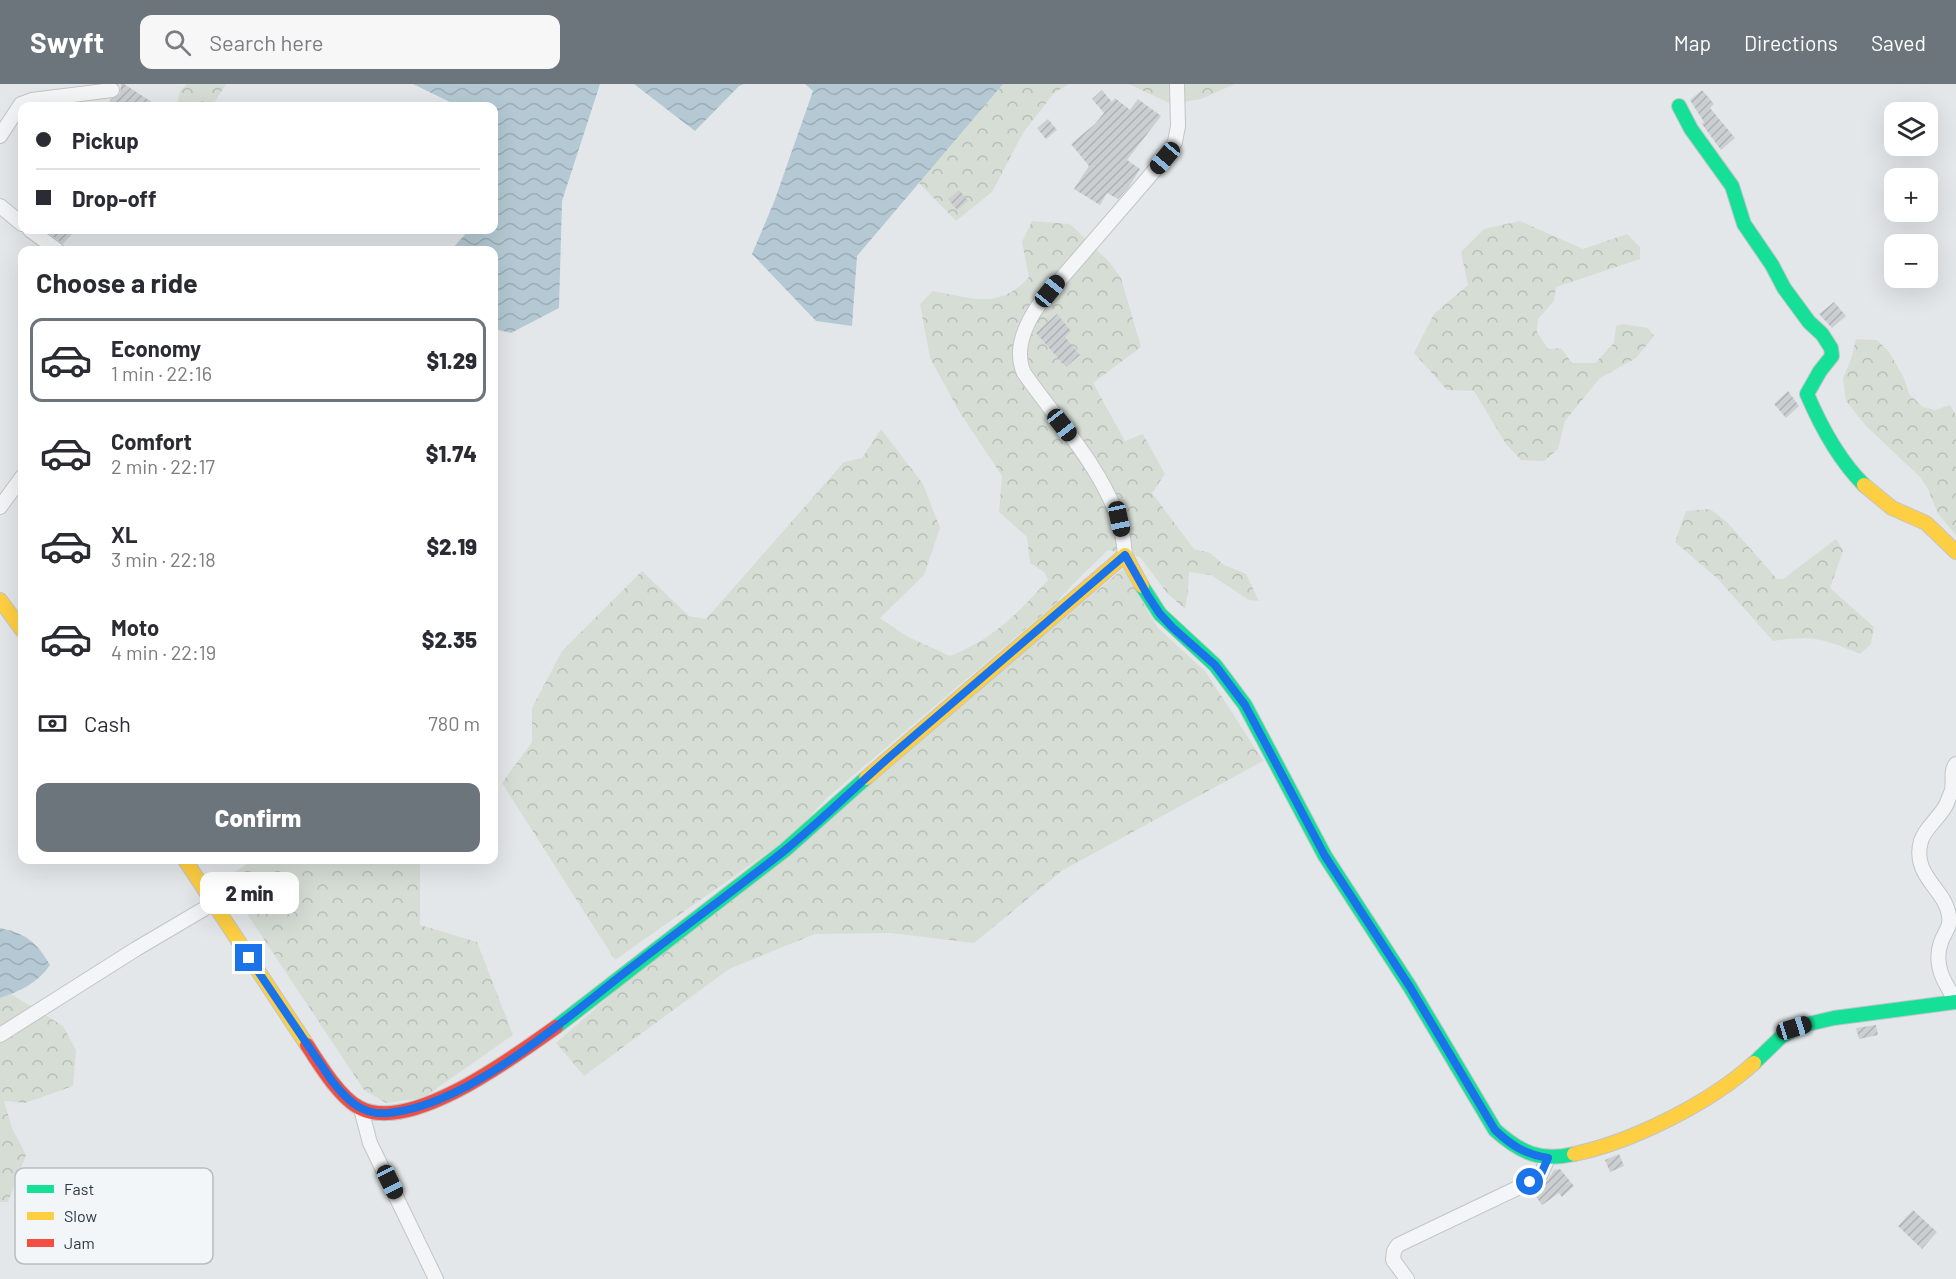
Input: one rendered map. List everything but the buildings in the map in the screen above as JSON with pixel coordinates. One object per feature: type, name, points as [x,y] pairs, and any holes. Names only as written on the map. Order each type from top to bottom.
[{"type":"street","points":[[1176,84],[1178,126],[1174,142],[1165,158],[1040,303],[1028,321],[1022,338],[1020,364],[1104,487],[1119,519],[1125,555],[1148,596],[1173,628],[1215,665],[1245,705],[1325,856],[1410,987],[1495,1130],[1512,1146],[1548,1158],[1576,1155],[1597,1148],[1707,1098],[1766,1054],[1784,1034],[1794,1028],[1848,1017],[1956,1002],[1941,977],[1938,962],[1941,942],[1950,925],[1949,912],[1925,875],[1918,857],[1921,839],[1945,806],[1952,790],[1953,767],[1956,764]]},
{"type":"street","points":[[26,102],[112,90]]},
{"type":"street","points":[[1678,106],[1691,129],[1732,186],[1744,224],[1772,265],[1784,288],[1831,348],[1832,356],[1820,371],[1808,394],[1821,427],[1835,453],[1859,482],[1890,507],[1926,523],[1956,552]]},
{"type":"street","points":[[0,136],[18,109]]},
{"type":"street","points":[[0,206],[18,221]]},
{"type":"street","points":[[35,234],[52,246]]},
{"type":"street","points":[[0,507],[18,482]]},
{"type":"street","points":[[188,864],[332,1081],[347,1100],[371,1113],[393,1113],[441,1099],[518,1054],[564,1021],[642,958],[785,850],[1125,555]]},
{"type":"street","points":[[0,600],[18,625]]},
{"type":"street","points":[[0,1035],[214,903]]},
{"type":"street","points":[[361,1109],[370,1143],[436,1279]]},
{"type":"street","points":[[1407,1279],[1393,1260],[1394,1251],[1398,1245],[1530,1182],[1541,1174],[1548,1158]]},
{"type":"green space","points":[[187,84],[226,84],[215,102],[178,102],[180,91]]},
{"type":"green space","points":[[1003,84],[1069,84],[1054,93],[1023,133],[992,192],[956,221],[919,183]]},
{"type":"green space","points":[[1129,84],[1235,84],[1201,99],[1171,104]]},
{"type":"green space","points":[[1032,221],[1070,224],[1110,263],[1121,278],[1141,347],[1093,383],[1125,441],[1143,434],[1165,474],[1152,493],[1194,549],[1210,553],[1224,565],[1246,574],[1259,601],[1249,600],[1211,575],[1189,572],[1185,609],[1167,593],[1140,557],[1108,550],[1056,603],[828,797],[802,825],[780,844],[615,960],[502,783],[532,742],[532,708],[562,651],[642,571],[689,616],[706,619],[844,462],[862,458],[881,429],[923,484],[940,528],[924,575],[880,618],[908,637],[950,656],[980,642],[1015,615],[1048,580],[1044,572],[1030,563],[1027,537],[999,512],[1002,476],[960,413],[930,358],[920,304],[933,291],[984,299],[996,298],[1018,287],[1029,277],[1022,242]]},
{"type":"green space","points":[[1520,221],[1583,249],[1627,234],[1640,247],[1640,259],[1556,287],[1554,301],[1538,319],[1537,332],[1548,349],[1561,348],[1572,363],[1595,363],[1614,343],[1616,326],[1622,324],[1648,328],[1654,336],[1636,358],[1600,378],[1565,421],[1558,449],[1544,461],[1521,460],[1506,444],[1474,391],[1447,390],[1414,353],[1434,314],[1468,285],[1461,252],[1484,229]]},
{"type":"green space","points":[[1856,339],[1877,340],[1889,352],[1904,378],[1909,394],[1923,407],[1935,410],[1950,405],[1956,415],[1956,535],[1938,514],[1928,489],[1920,477],[1866,426],[1846,401],[1843,378]]},
{"type":"green space","points":[[1710,509],[1727,522],[1777,579],[1783,579],[1836,539],[1843,551],[1830,588],[1874,627],[1871,644],[1860,654],[1818,640],[1799,638],[1773,641],[1718,579],[1675,542],[1686,511]]},
{"type":"green space","points":[[1123,569],[1158,628],[1206,672],[1263,761],[1063,870],[974,943],[890,933],[815,934],[729,969],[584,1076],[556,1043],[638,971]]},
{"type":"green space","points":[[247,864],[420,864],[420,925],[477,942],[513,1035],[423,1098],[386,1103],[364,1090],[224,879]]},
{"type":"green space","points":[[11,994],[63,1026],[76,1050],[73,1086],[25,1103],[4,1101],[12,1128],[26,1155],[21,1168],[15,1168],[15,1184],[8,1202],[0,1202],[0,998]]},
{"type":"water","points":[[413,84],[600,84],[562,201],[559,308],[511,333],[498,330],[498,246],[455,246],[465,234],[498,234],[498,102],[450,102]]},
{"type":"water","points":[[634,84],[744,84],[739,86],[695,131]]},
{"type":"water","points":[[805,84],[1003,84],[857,256],[852,326],[816,321],[752,254],[774,202],[813,91]]},
{"type":"water","points":[[0,928],[30,940],[50,965],[28,986],[0,998]]},
{"type":"traffic: fast","points":[[1679,106],[1691,129],[1732,186],[1744,224],[1772,265],[1784,288],[1831,348],[1832,356],[1807,394],[1831,442],[1864,485]]},
{"type":"traffic: fast","points":[[1142,586],[1160,614],[1215,665],[1245,705],[1325,856],[1410,987],[1495,1130],[1514,1145],[1531,1154],[1551,1157],[1574,1154]]},
{"type":"traffic: fast","points":[[556,1027],[785,850],[866,778]]},
{"type":"traffic: fast","points":[[1754,1063],[1782,1036],[1804,1025],[1834,1018],[1956,1002]]},
{"type":"traffic: slow","points":[[1864,485],[1892,508],[1926,523],[1956,552]]},
{"type":"traffic: slow","points":[[866,778],[1125,555],[1142,586]]},
{"type":"traffic: slow","points":[[0,600],[18,625]]},
{"type":"traffic: slow","points":[[188,864],[307,1045]]},
{"type":"traffic: slow","points":[[1574,1154],[1620,1140],[1669,1119],[1715,1092],[1754,1063]]},
{"type":"traffic: jam","points":[[307,1045],[330,1080],[345,1097],[360,1108],[381,1113],[406,1110],[434,1101],[462,1088],[515,1056],[556,1027]]},
{"type":"route","points":[[249,958],[309,1049],[347,1100],[355,1106],[371,1113],[382,1114],[441,1099],[518,1054],[564,1021],[785,850],[1125,555],[1160,614],[1215,665],[1245,705],[1325,856],[1410,987],[1495,1130],[1512,1146],[1533,1155],[1548,1158],[1541,1174],[1530,1182]]}]
